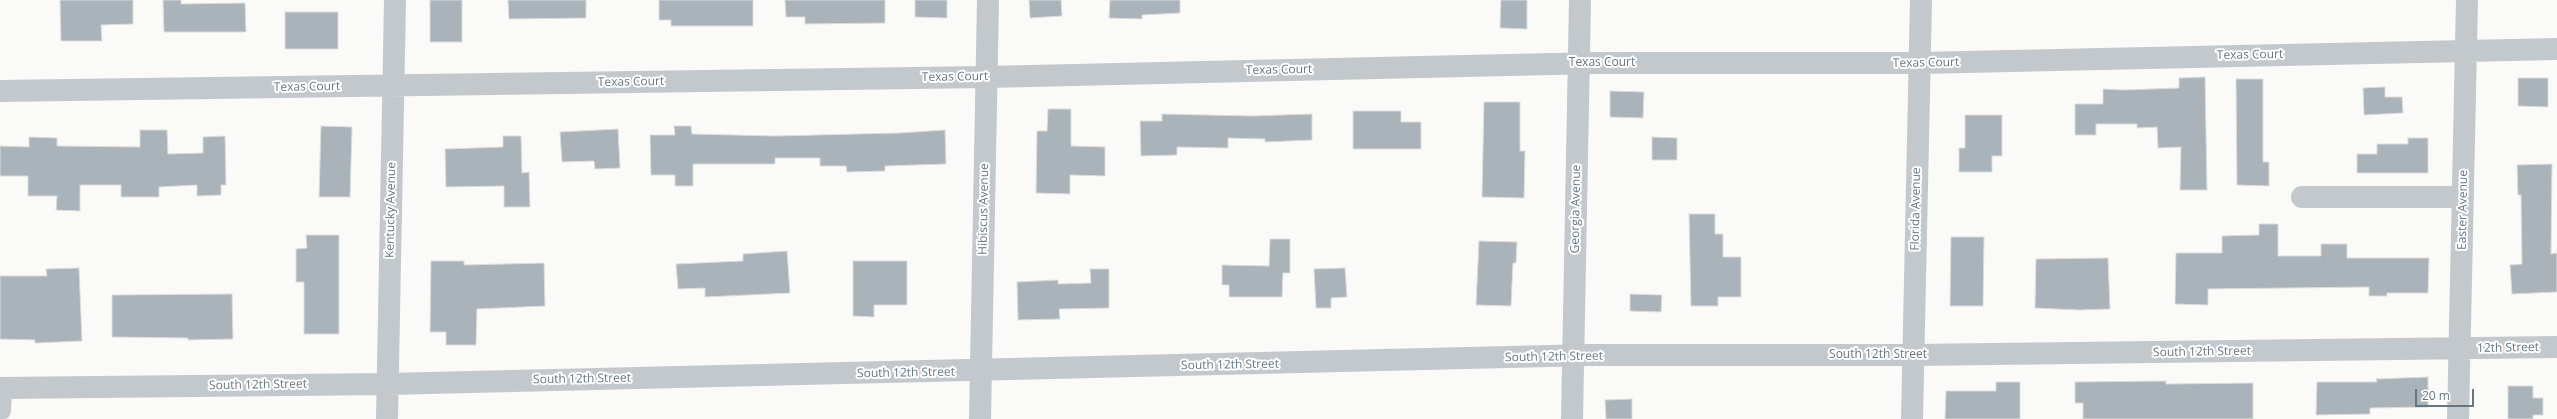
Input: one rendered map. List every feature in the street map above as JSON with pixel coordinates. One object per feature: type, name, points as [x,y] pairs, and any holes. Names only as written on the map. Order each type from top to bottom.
[{"type":"street","name":"Kentucky Avenue","points":[[387,419],[395,0]]},
{"type":"street","name":"Hibiscus Avenue","points":[[980,419],[988,0]]},
{"type":"street","name":"Georgia Avenue","points":[[1572,419],[1580,0]]},
{"type":"street","name":"Florida Avenue","points":[[1912,419],[1921,0]]},
{"type":"street","name":"Easter Avenue","points":[[2458,419],[2467,0]]},
{"type":"street","name":"Texas Court","points":[[0,91],[986,77],[1578,63],[1920,63],[2557,49]]},
{"type":"street","points":[[2302,198],[2463,197]]},
{"type":"street","name":"12th Street","points":[[2460,349],[2557,346]]},
{"type":"street","name":"South 12th Street","points":[[1,388],[388,384],[1573,356],[1913,355],[2460,349]]},
{"type":"street","points":[[0,410],[1,388]]},
{"type":"building","points":[[60,0],[133,0],[133,24],[101,25],[102,41],[61,41]]},
{"type":"building","points":[[163,0],[181,0],[181,4],[245,3],[246,32],[164,32]]},
{"type":"building","points":[[430,0],[462,0],[462,42],[430,42]]},
{"type":"building","points":[[508,0],[586,0],[586,18],[509,19]]},
{"type":"building","points":[[659,0],[753,0],[753,26],[671,26],[671,20],[659,20]]},
{"type":"building","points":[[785,0],[885,0],[885,23],[805,24],[805,17],[786,17]]},
{"type":"building","points":[[915,0],[947,0],[947,18],[915,17]]},
{"type":"building","points":[[1029,0],[1061,0],[1062,16],[1030,18]]},
{"type":"building","points":[[1110,0],[1180,0],[1180,13],[1142,15],[1142,19],[1109,18]]},
{"type":"building","points":[[1501,0],[1527,0],[1527,29],[1500,28]]},
{"type":"building","points":[[285,12],[338,12],[338,49],[285,49]]},
{"type":"building","points":[[2205,77],[2207,190],[2180,190],[2181,147],[2158,148],[2157,127],[2137,128],[2137,124],[2096,124],[2096,135],[2075,135],[2075,104],[2103,104],[2103,89],[2123,90],[2179,88],[2179,78]]},
{"type":"building","points":[[2518,78],[2548,78],[2548,107],[2518,106]]},
{"type":"building","points":[[2236,79],[2263,79],[2263,162],[2269,162],[2269,186],[2237,185]]},
{"type":"building","points":[[2385,87],[2385,97],[2402,97],[2403,113],[2364,115],[2363,88]]},
{"type":"building","points":[[1610,91],[1644,92],[1643,118],[1610,117]]},
{"type":"building","points":[[1484,102],[1520,102],[1520,151],[1525,151],[1524,198],[1482,197]]},
{"type":"building","points":[[1048,109],[1071,109],[1071,146],[1105,147],[1105,176],[1070,175],[1070,194],[1036,193],[1037,131],[1047,131]]},
{"type":"building","points":[[1353,111],[1401,111],[1401,122],[1421,122],[1421,149],[1353,149]]},
{"type":"building","points":[[1162,114],[1251,116],[1312,114],[1312,140],[1265,142],[1265,139],[1228,138],[1228,148],[1177,147],[1177,155],[1141,156],[1140,121],[1162,121]]},
{"type":"building","points":[[1965,115],[2002,115],[2002,156],[1992,156],[1992,172],[1959,172],[1959,148],[1965,148]]},
{"type":"building","points":[[321,126],[352,127],[350,197],[319,197]]},
{"type":"building","points":[[674,126],[691,126],[692,134],[775,136],[899,133],[945,130],[946,164],[885,166],[885,171],[847,172],[846,166],[820,166],[820,158],[775,158],[775,164],[693,164],[693,186],[675,186],[675,175],[651,175],[650,135],[675,135]]},
{"type":"building","points":[[618,129],[620,168],[595,169],[594,161],[562,162],[560,132]]},
{"type":"building","points":[[140,130],[167,130],[168,154],[203,153],[203,137],[225,136],[226,185],[221,185],[221,195],[197,196],[197,185],[159,187],[159,197],[121,197],[121,185],[80,185],[80,211],[56,210],[57,196],[28,196],[28,176],[0,176],[0,146],[29,147],[29,137],[57,138],[57,146],[140,147]]},
{"type":"building","points":[[503,136],[521,136],[522,173],[529,172],[530,207],[504,207],[504,186],[446,187],[445,149],[503,147]]},
{"type":"building","points":[[1652,137],[1677,138],[1677,160],[1652,160]]},
{"type":"building","points":[[2408,138],[2428,138],[2428,173],[2357,173],[2357,154],[2377,154],[2377,144],[2408,144]]},
{"type":"building","points":[[2552,164],[2551,254],[2557,253],[2557,292],[2512,294],[2510,265],[2522,264],[2521,195],[2518,195],[2517,165]]},
{"type":"building","points":[[1689,214],[1715,214],[1715,234],[1723,234],[1723,257],[1741,257],[1741,297],[1718,297],[1718,306],[1691,306]]},
{"type":"building","points":[[2259,224],[2278,224],[2278,256],[2321,256],[2321,244],[2347,244],[2347,258],[2429,258],[2428,293],[2387,293],[2387,296],[2369,296],[2369,287],[2208,289],[2208,305],[2175,304],[2176,253],[2222,253],[2222,236],[2259,235]]},
{"type":"building","points":[[306,235],[339,235],[339,334],[304,334],[304,282],[296,282],[296,249],[307,248]]},
{"type":"building","points":[[1951,237],[1984,237],[1983,306],[1950,306]]},
{"type":"building","points":[[1270,239],[1290,239],[1290,273],[1283,273],[1282,297],[1229,297],[1229,285],[1222,285],[1222,265],[1269,266]]},
{"type":"building","points":[[1479,241],[1517,242],[1516,263],[1513,263],[1511,306],[1476,305]]},
{"type":"building","points":[[787,251],[790,293],[705,297],[705,288],[678,289],[676,264],[743,261],[743,254]]},
{"type":"building","points":[[2108,258],[2110,309],[2079,310],[2035,308],[2036,259]]},
{"type":"building","points":[[431,261],[464,261],[464,265],[544,263],[545,306],[477,309],[476,345],[446,345],[446,332],[430,332]]},
{"type":"building","points":[[853,261],[907,261],[907,305],[874,305],[874,317],[853,316]]},
{"type":"building","points":[[79,268],[82,341],[35,343],[35,340],[0,339],[0,276],[47,276],[46,269]]},
{"type":"building","points":[[1345,268],[1347,297],[1331,298],[1331,308],[1316,308],[1314,269]]},
{"type":"building","points":[[1090,269],[1109,269],[1109,308],[1059,309],[1060,319],[1018,320],[1017,282],[1058,280],[1058,284],[1091,283]]},
{"type":"building","points":[[232,294],[233,339],[188,340],[188,338],[112,337],[112,295]]},
{"type":"building","points":[[1630,294],[1662,295],[1661,312],[1630,311]]},
{"type":"building","points":[[2428,377],[2428,407],[2370,408],[2370,414],[2316,415],[2317,382],[2377,382],[2376,379]]},
{"type":"building","points":[[2166,381],[2166,384],[2253,383],[2253,419],[2083,419],[2083,403],[2075,403],[2075,382]]},
{"type":"building","points":[[1996,382],[2020,382],[2020,419],[1945,419],[1946,391],[1996,391]]},
{"type":"building","points":[[2508,386],[2533,386],[2533,398],[2543,398],[2543,415],[2533,415],[2533,419],[2508,419]]},
{"type":"building","points":[[1632,399],[1632,419],[1606,419],[1605,400]]}]
